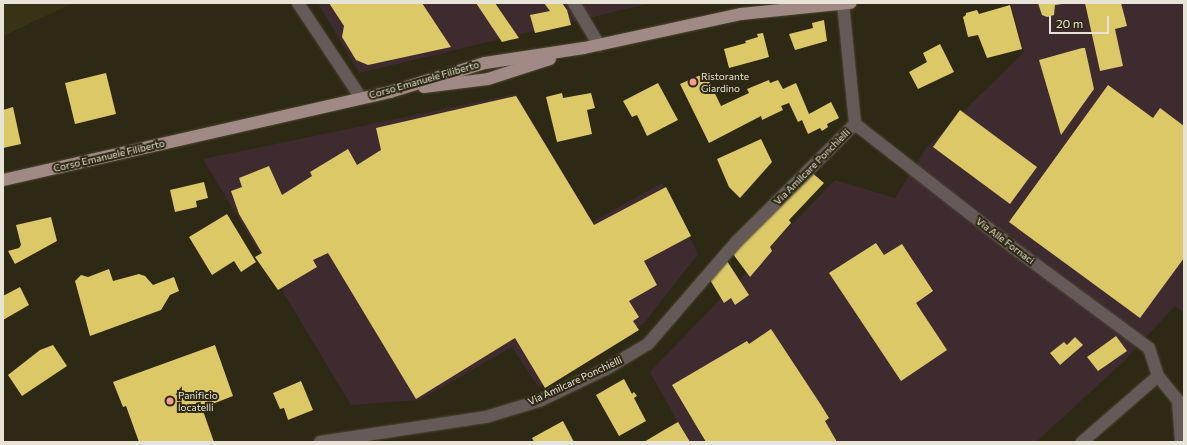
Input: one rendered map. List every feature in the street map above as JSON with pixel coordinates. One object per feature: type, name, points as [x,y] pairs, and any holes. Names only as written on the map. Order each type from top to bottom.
[{"type":"main road","points":[[741,14],[773,3]]},
{"type":"main road","points":[[599,44],[741,14],[845,4]]},
{"type":"main road","name":"Corso Emanuele Filiberto","points":[[3,180],[361,98],[390,92],[488,79],[599,44]]},
{"type":"street","points":[[298,3],[361,98]]},
{"type":"street","points":[[574,3],[599,44]]},
{"type":"street","points":[[845,4],[855,124]]},
{"type":"street","name":"Via Alle Fornaci","points":[[855,124],[1011,246],[1149,348],[1158,376]]},
{"type":"street","name":"Via Amilcare Ponchielli","points":[[320,442],[486,417],[539,400],[612,365],[648,344],[736,242],[855,124]]},
{"type":"street","points":[[1082,442],[1158,376],[1178,401],[1181,442]]},
{"type":"shaded area","points":[[3,3],[73,3],[3,36]]},
{"type":"shaded area","points":[[318,3],[651,3],[359,73]]},
{"type":"shaded area","points":[[1011,3],[1184,3],[1184,312],[1175,306],[1121,364],[1036,442],[689,442],[650,372],[835,180],[895,198],[926,148],[1024,52]]},
{"type":"shaded area","points":[[516,94],[592,222],[662,183],[698,254],[644,323],[539,388],[512,347],[420,400],[351,405],[203,159]]},
{"type":"building","points":[[329,3],[422,3],[451,47],[368,65],[356,60],[342,37],[344,26]]},
{"type":"building","points":[[476,3],[495,3],[519,38],[502,42]]},
{"type":"building","points":[[544,3],[562,3],[567,10],[571,25],[535,33],[530,15],[550,11]]},
{"type":"building","points":[[1038,3],[1062,4],[1055,5],[1054,15],[1047,17],[1042,15]]},
{"type":"building","points":[[1085,3],[1121,3],[1127,26],[1115,29],[1123,66],[1100,71]]},
{"type":"building","points":[[1010,5],[1022,49],[987,58],[978,35],[968,37],[963,17],[966,13],[977,10],[979,14]]},
{"type":"building","points":[[824,20],[827,41],[795,50],[789,34],[813,28],[812,23]]},
{"type":"building","points":[[763,33],[769,57],[729,68],[724,49],[746,43],[745,41],[758,37],[757,34]]},
{"type":"building","points":[[940,44],[954,72],[918,89],[909,72],[927,62],[923,53]]},
{"type":"building","points":[[1085,48],[1094,89],[1061,135],[1039,60]]},
{"type":"building","points":[[106,73],[116,114],[75,124],[65,83]]},
{"type":"building","points":[[705,73],[721,106],[749,93],[747,89],[769,80],[770,83],[778,80],[783,89],[796,83],[809,114],[831,102],[839,118],[827,124],[828,127],[822,131],[820,128],[808,134],[802,120],[798,122],[789,103],[781,106],[783,110],[762,120],[761,116],[709,143],[680,84]]},
{"type":"building","points":[[658,83],[678,120],[647,136],[637,115],[632,117],[623,101]]},
{"type":"building","points":[[1108,85],[1153,118],[1160,108],[1184,126],[1184,258],[1140,318],[1009,222]]},
{"type":"building","points":[[562,93],[563,98],[591,93],[595,108],[587,110],[592,134],[557,142],[546,97]]},
{"type":"building","points":[[516,96],[594,225],[666,187],[691,236],[644,261],[657,285],[629,301],[639,317],[633,321],[639,330],[545,388],[515,338],[416,399],[328,253],[313,260],[317,267],[278,290],[255,257],[262,253],[239,214],[231,191],[242,187],[239,178],[269,166],[282,195],[312,176],[310,172],[348,149],[357,165],[381,150],[376,128]]},
{"type":"building","points":[[13,107],[21,144],[3,148],[3,110]]},
{"type":"building","points":[[960,110],[1037,167],[1010,204],[933,147]]},
{"type":"building","points":[[761,139],[772,162],[740,198],[729,187],[717,159]]},
{"type":"building","points":[[810,171],[824,183],[789,220],[791,223],[770,247],[772,251],[750,277],[733,254]]},
{"type":"building","points":[[204,182],[208,198],[196,201],[197,207],[175,212],[170,190]]},
{"type":"building","points":[[227,214],[256,262],[241,272],[234,261],[212,275],[189,237]]},
{"type":"building","points":[[51,217],[57,241],[15,264],[8,251],[19,248],[21,245],[16,225]]},
{"type":"building","points":[[876,243],[884,255],[902,244],[933,291],[916,303],[947,350],[901,381],[829,273]]},
{"type":"building","points":[[727,261],[749,295],[735,305],[731,298],[724,303],[710,280]]},
{"type":"building","points":[[109,269],[113,281],[139,274],[145,276],[153,285],[174,277],[179,291],[170,295],[161,310],[90,336],[75,281],[81,275],[88,277]]},
{"type":"building","points":[[20,287],[29,305],[3,320],[3,296]]},
{"type":"building","points":[[771,329],[829,418],[825,421],[837,442],[706,442],[672,385],[747,341],[749,344]]},
{"type":"building","points":[[1116,336],[1127,351],[1098,371],[1087,357]]},
{"type":"building","points":[[1075,337],[1083,345],[1060,365],[1050,353],[1064,342],[1067,345]]},
{"type":"building","points":[[53,345],[67,366],[22,396],[8,375],[40,350]]},
{"type":"building","name":"Panificio locatelli","points":[[215,345],[233,396],[202,408],[214,442],[139,442],[126,406],[123,407],[113,382]]},
{"type":"building","points":[[624,379],[632,394],[634,392],[637,396],[634,398],[646,421],[619,436],[596,395]]},
{"type":"building","points":[[301,381],[313,410],[288,420],[284,408],[280,409],[273,393]]},
{"type":"building","points":[[563,421],[574,442],[534,442],[532,438]]},
{"type":"building","points":[[678,422],[690,442],[644,442],[664,430]]},
{"type":"place","name":"Ristorante Giardino","points":[[693,82]]},
{"type":"place","name":"Panificio locatelli","points":[[170,401]]}]
